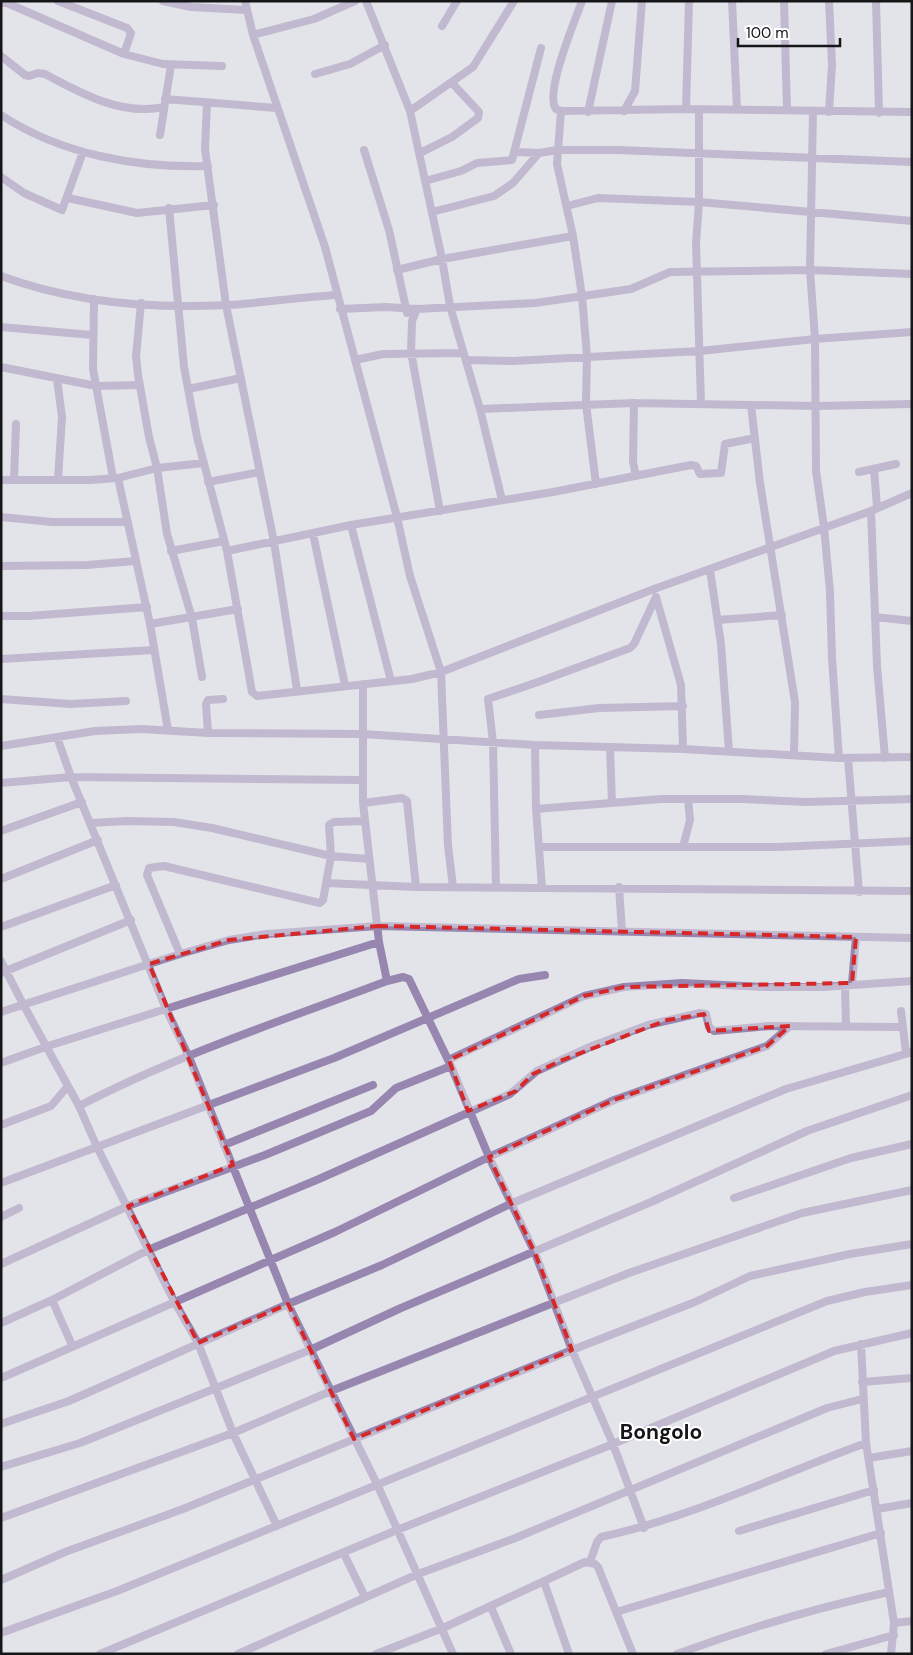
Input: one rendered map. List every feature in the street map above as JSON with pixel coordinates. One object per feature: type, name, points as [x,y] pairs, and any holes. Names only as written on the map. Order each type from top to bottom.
[{"type":"street","points":[[58,1],[127,28],[131,33],[124,54]]},
{"type":"street","points":[[163,1],[191,7],[245,5],[277,108],[325,247],[397,517],[410,576],[441,672],[448,846],[453,887]]},
{"type":"street","points":[[253,35],[314,19],[355,1]]},
{"type":"street","points":[[366,1],[410,111],[442,259],[450,306],[480,409],[502,500]]},
{"type":"street","points":[[442,26],[457,1]]},
{"type":"street","points":[[410,111],[452,83],[478,62],[489,39],[514,1]]},
{"type":"street","points":[[582,1],[555,81],[554,104],[556,110],[588,112],[737,109],[879,113],[912,112]]},
{"type":"street","points":[[588,112],[612,1]]},
{"type":"street","points":[[624,111],[636,87],[642,1]]},
{"type":"street","points":[[686,109],[689,1]]},
{"type":"street","points":[[732,1],[737,109]]},
{"type":"street","points":[[784,1],[787,110]]},
{"type":"street","points":[[829,1],[832,65],[829,112]]},
{"type":"street","points":[[876,1],[879,113]]},
{"type":"street","points":[[1,3],[7,3],[124,54],[171,64],[222,66]]},
{"type":"street","points":[[315,74],[350,64],[385,45]]},
{"type":"street","points":[[425,181],[461,171],[477,163],[511,161],[516,152],[541,48]]},
{"type":"street","points":[[1,56],[25,75],[45,74],[95,99],[146,111],[165,103],[277,108]]},
{"type":"street","points":[[160,136],[171,64]]},
{"type":"street","points":[[420,154],[452,137],[478,118],[479,112],[452,83]]},
{"type":"street","points":[[207,104],[205,149],[226,305],[274,542],[297,690]]},
{"type":"street","points":[[699,109],[699,202],[696,243],[701,404]]},
{"type":"street","points":[[561,111],[557,164],[573,236],[582,296],[587,356],[586,404],[596,484]]},
{"type":"street","points":[[813,111],[810,270],[815,339],[816,471],[824,527],[839,758]]},
{"type":"street","points":[[1,115],[14,123],[82,152],[146,164],[208,166]]},
{"type":"street","points":[[364,150],[389,230],[405,310],[412,321]]},
{"type":"street","points":[[516,152],[539,153],[557,150],[699,153],[912,162]]},
{"type":"street","points":[[1,177],[24,193],[58,210],[64,208],[82,152]]},
{"type":"street","points":[[432,212],[503,192],[539,153]]},
{"type":"street","points":[[68,198],[137,212],[214,205]]},
{"type":"street","points":[[567,206],[598,198],[699,202],[912,221]]},
{"type":"street","points":[[169,208],[188,389],[208,482],[227,551],[253,694],[259,697],[297,690],[391,681],[441,672],[655,593],[912,493]]},
{"type":"street","points":[[397,270],[442,259],[573,236]]},
{"type":"street","points":[[340,309],[386,307],[405,310],[450,306],[536,303],[631,288],[666,272],[810,270],[912,274]]},
{"type":"street","points":[[1,276],[49,292],[94,299],[178,306],[226,305],[337,296]]},
{"type":"street","points":[[94,299],[92,335],[96,386],[115,478],[128,522],[135,561],[147,607],[168,730]]},
{"type":"street","points":[[141,303],[136,356],[140,385],[171,551],[192,618],[202,677]]},
{"type":"street","points":[[417,309],[412,321],[411,352],[440,511]]},
{"type":"street","points":[[1,327],[92,335]]},
{"type":"street","points":[[355,360],[375,355],[411,352],[514,361],[700,351],[815,339],[912,332]]},
{"type":"street","points":[[1,367],[96,386],[140,385]]},
{"type":"street","points":[[188,389],[241,378]]},
{"type":"street","points":[[57,379],[62,417],[58,480]]},
{"type":"street","points":[[480,409],[634,403],[816,406],[912,404]]},
{"type":"street","points":[[634,403],[633,462],[636,476]]},
{"type":"street","points":[[751,405],[770,547],[795,702],[794,755]]},
{"type":"street","points":[[14,480],[16,424]]},
{"type":"street","points":[[227,551],[351,525],[596,484],[693,465],[700,474],[721,473],[725,444],[755,438]]},
{"type":"street","points":[[1,480],[115,478],[157,468],[204,462]]},
{"type":"street","points":[[859,472],[896,464]]},
{"type":"street","points":[[874,469],[875,617],[885,758]]},
{"type":"street","points":[[208,482],[260,472]]},
{"type":"street","points":[[1,517],[52,522],[128,522]]},
{"type":"street","points":[[351,525],[391,681]]},
{"type":"street","points":[[314,534],[345,685]]},
{"type":"street","points":[[171,551],[224,541]]},
{"type":"street","points":[[1,566],[88,565],[135,561]]},
{"type":"street","points":[[710,570],[718,620],[729,751]]},
{"type":"street","points":[[655,593],[678,670],[683,706],[683,749]]},
{"type":"street","points":[[496,886],[493,742],[488,698],[538,682],[630,648],[634,644],[655,593]]},
{"type":"street","points":[[1,616],[29,616],[147,607]]},
{"type":"street","points":[[150,624],[238,609]]},
{"type":"street","points":[[718,620],[782,615]]},
{"type":"street","points":[[875,617],[912,621]]},
{"type":"street","points":[[1,660],[154,650]]},
{"type":"street","points":[[363,684],[362,780],[364,821],[379,942],[387,981]]},
{"type":"street","points":[[1,699],[62,703],[126,701]]},
{"type":"street","points":[[208,733],[206,702],[208,700],[222,700]]},
{"type":"street","points":[[539,715],[599,708],[683,706]]},
{"type":"street","points":[[1,746],[118,729],[208,733],[363,734],[535,745],[683,749],[839,758],[912,757]]},
{"type":"street","points":[[56,737],[166,1009],[189,1057],[207,1106],[251,1207],[288,1304],[377,1484],[453,1654]]},
{"type":"street","points":[[535,745],[536,809],[542,888]]},
{"type":"street","points":[[610,747],[612,803]]},
{"type":"street","points":[[848,758],[859,892]]},
{"type":"street","points":[[1,783],[71,777],[362,780]]},
{"type":"street","points":[[363,803],[402,798],[407,801],[416,887]]},
{"type":"street","points":[[536,809],[688,799],[852,802],[912,799]]},
{"type":"street","points":[[683,847],[690,820],[688,799]]},
{"type":"street","points":[[1,831],[82,802]]},
{"type":"street","points":[[91,823],[126,821],[193,825],[330,856],[368,859]]},
{"type":"street","points":[[180,954],[147,875],[149,868],[164,866],[320,903],[323,900],[330,856],[330,823],[364,821]]},
{"type":"street","points":[[1,879],[98,840]]},
{"type":"street","points":[[539,846],[778,847],[855,842],[912,841]]},
{"type":"street","points":[[326,883],[416,887],[496,886],[859,892],[912,891]]},
{"type":"street","points":[[1,927],[116,885]]},
{"type":"street","points":[[619,887],[622,932]]},
{"type":"street","points":[[4,972],[131,920]]},
{"type":"street","points":[[1,1012],[180,954],[229,940],[266,934],[378,926],[912,938]]},
{"type":"street","points":[[846,1026],[849,984],[856,937]]},
{"type":"street","points":[[1,1063],[48,1046],[379,942]]},
{"type":"street","points":[[1,961],[4,972],[48,1046],[79,1106],[148,1250],[198,1343],[233,1433],[277,1526]]},
{"type":"street","points":[[1,1183],[334,1058],[427,1016],[519,979],[545,975]]},
{"type":"street","points":[[79,1106],[122,1084],[189,1057],[387,981],[403,977],[409,979],[450,1063],[468,1111],[555,1302],[572,1350],[613,1444],[644,1528]]},
{"type":"street","points":[[1,1264],[128,1206],[233,1165],[265,1155],[371,1111],[396,1088],[578,999],[624,987],[682,983],[764,987],[912,981]]},
{"type":"street","points":[[1,1424],[69,1402],[198,1343],[382,1265],[510,1204],[786,1089],[909,1053],[902,1025],[901,1012]]},
{"type":"street","points":[[1,1323],[52,1300],[148,1250],[319,1179],[468,1111],[510,1094],[532,1074],[630,1032],[668,1020],[704,1014],[708,1017],[710,1029],[714,1030],[790,1026],[912,1024]]},
{"type":"street","points":[[1,1378],[72,1345],[335,1232],[489,1157],[614,1100],[767,1046],[790,1026]]},
{"type":"street","points":[[224,1145],[373,1085]]},
{"type":"street","points":[[1,1125],[51,1106],[68,1086]]},
{"type":"street","points":[[1,1467],[80,1443],[310,1350],[401,1308],[534,1253],[807,1130],[912,1095]]},
{"type":"street","points":[[734,1198],[851,1158],[912,1144]]},
{"type":"street","points":[[1,1518],[233,1433],[331,1391],[629,1273],[802,1213],[912,1190]]},
{"type":"street","points":[[1,1217],[19,1208]]},
{"type":"street","points":[[1,1580],[65,1552],[254,1480],[572,1350],[695,1302],[750,1276],[850,1254],[912,1244]]},
{"type":"street","points":[[1,1632],[117,1592],[377,1484],[485,1442],[827,1302],[865,1292],[912,1285]]},
{"type":"street","points":[[52,1300],[72,1345]]},
{"type":"street","points":[[100,1654],[344,1554],[397,1530],[613,1444],[834,1351],[912,1333]]},
{"type":"street","points":[[861,1344],[862,1399],[866,1443],[894,1623],[891,1654]]},
{"type":"street","points":[[862,1382],[912,1378]]},
{"type":"street","points":[[238,1654],[418,1574],[514,1539],[827,1408],[862,1399]]},
{"type":"street","points":[[590,1562],[597,1542],[601,1537],[644,1528],[707,1506],[804,1465],[866,1443]]},
{"type":"street","points":[[869,1458],[912,1451]]},
{"type":"street","points":[[739,1531],[874,1490]]},
{"type":"street","points":[[877,1509],[912,1503]]},
{"type":"street","points":[[616,1612],[881,1533]]},
{"type":"street","points":[[344,1554],[365,1597]]},
{"type":"street","points":[[376,1654],[443,1628],[579,1564],[590,1562],[598,1567],[633,1654]]},
{"type":"street","points":[[544,1582],[569,1654]]},
{"type":"street","points":[[677,1654],[751,1627],[815,1608],[889,1592]]},
{"type":"street","points":[[491,1607],[511,1654]]},
{"type":"street","points":[[894,1623],[912,1621]]},
{"type":"street","points":[[826,1654],[894,1635]]},
{"type":"highlighted area","points":[[378,926],[856,937],[852,983],[624,987],[584,996],[449,1060],[468,1111],[516,1091],[533,1074],[560,1061],[667,1020],[704,1014],[709,1031],[790,1026],[767,1046],[614,1100],[489,1157],[535,1253],[572,1350],[354,1439],[288,1304],[198,1343],[128,1206],[233,1165],[149,964],[229,940]]},
{"type":"district","name":"Bongolo","points":[[661,1432]]}]
